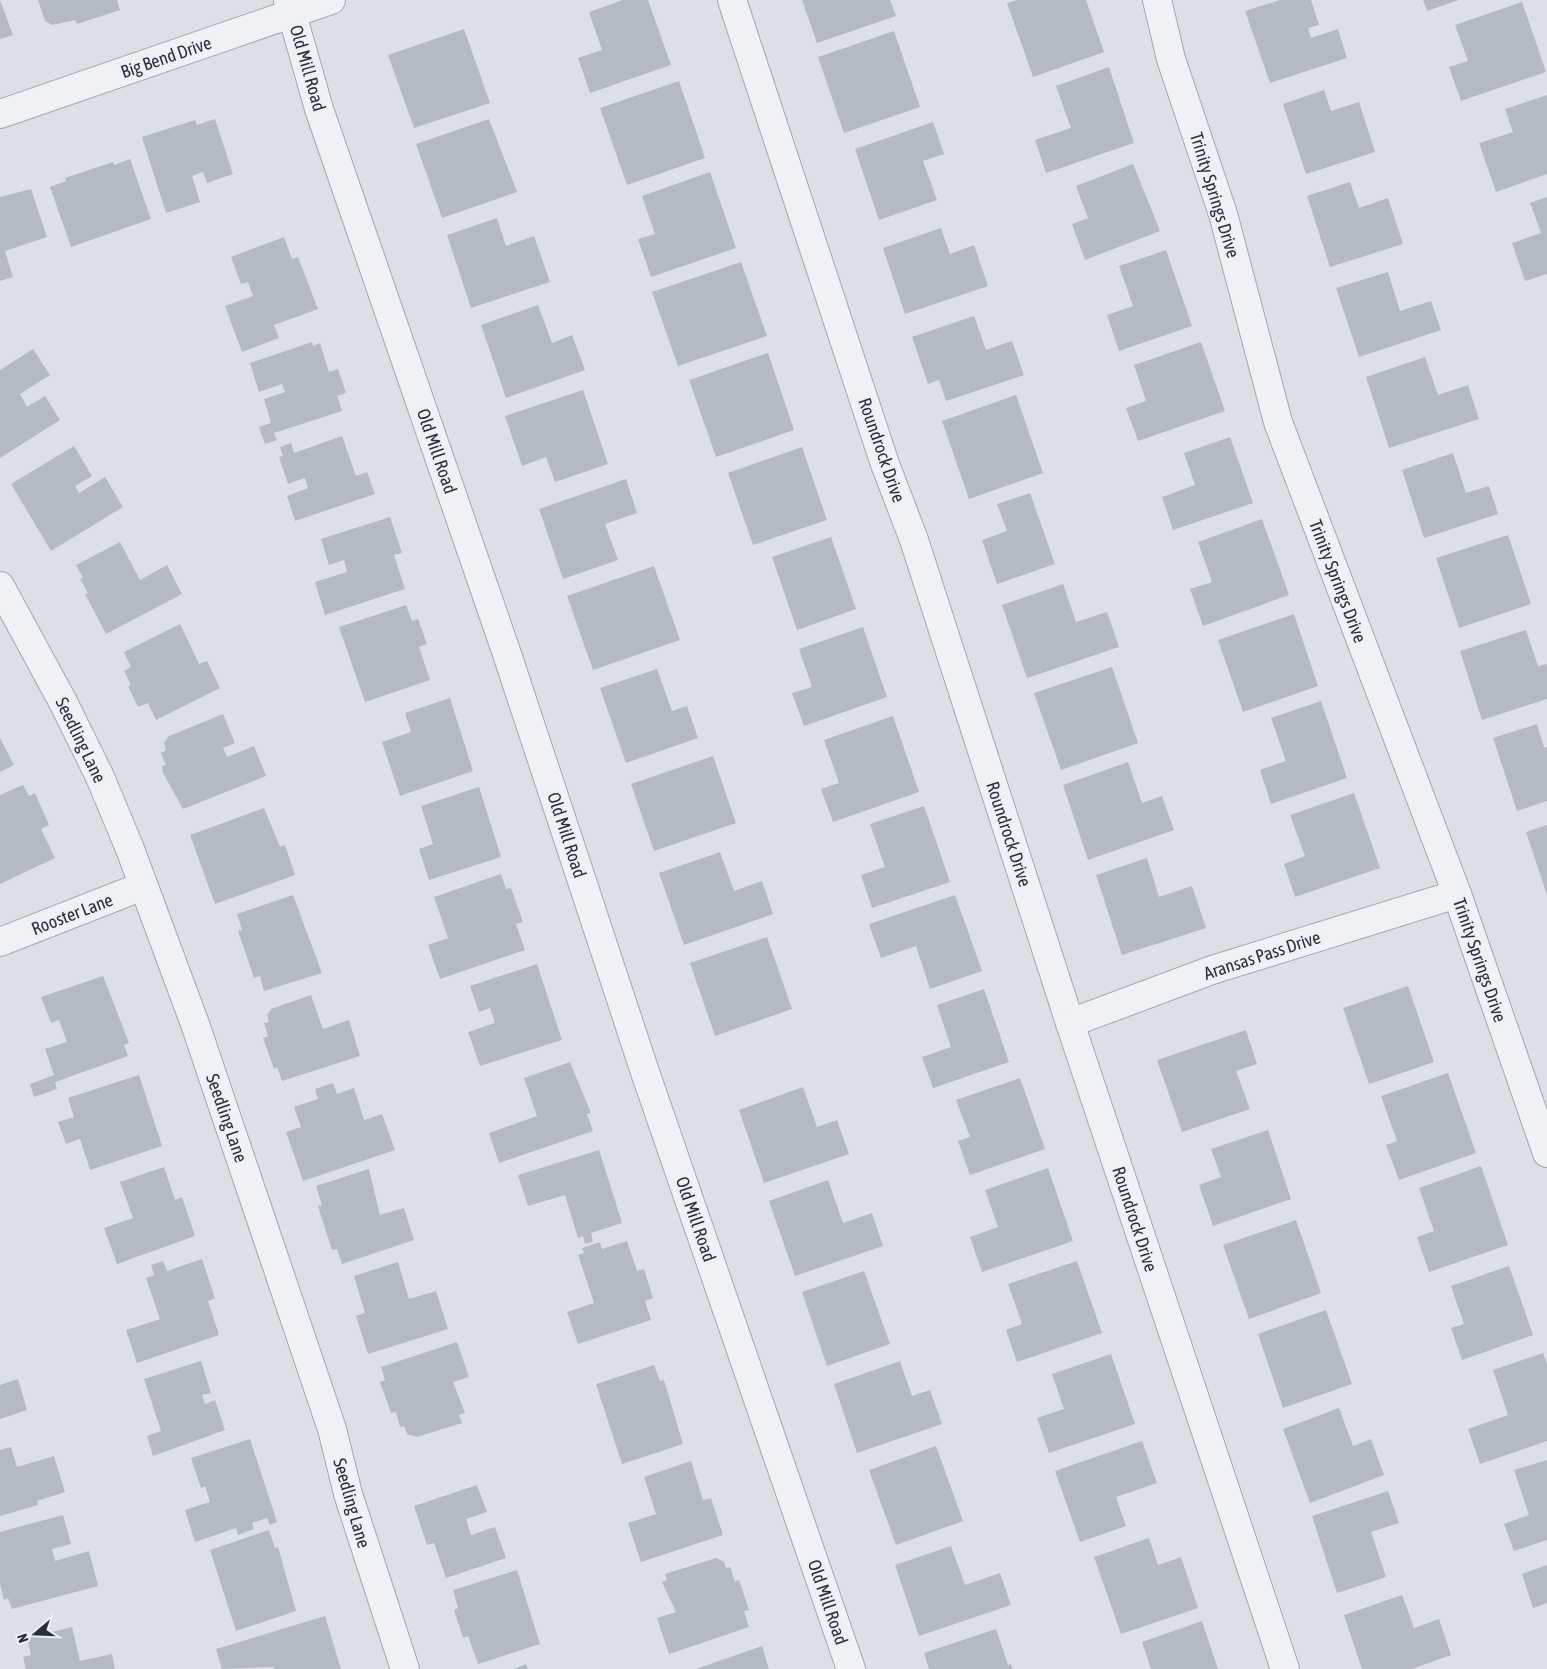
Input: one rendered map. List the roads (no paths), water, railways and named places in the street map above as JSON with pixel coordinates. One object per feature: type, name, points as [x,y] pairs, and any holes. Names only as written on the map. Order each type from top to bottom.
[{"type":"street","name":"Big Bend Drive","points":[[0,114],[290,7],[331,0]]},
{"type":"street","name":"Roundrock Drive","points":[[732,0],[886,464],[914,540],[1070,1023],[1285,1669]]},
{"type":"street","name":"Trinity Springs Drive","points":[[1156,0],[1171,59],[1222,214],[1278,422],[1456,894],[1547,1153]]},
{"type":"street","name":"Old Mill Road","points":[[290,7],[319,109],[507,654],[645,1072],[851,1669]]},
{"type":"street","name":"Seedling Lane","points":[[0,586],[92,760],[130,849],[196,1024],[325,1410],[348,1494],[405,1669]]},
{"type":"street","name":"Rooster Lane","points":[[0,942],[143,886]]},
{"type":"street","name":"Aransas Pass Drive","points":[[1070,1023],[1212,970],[1456,894]]}]
